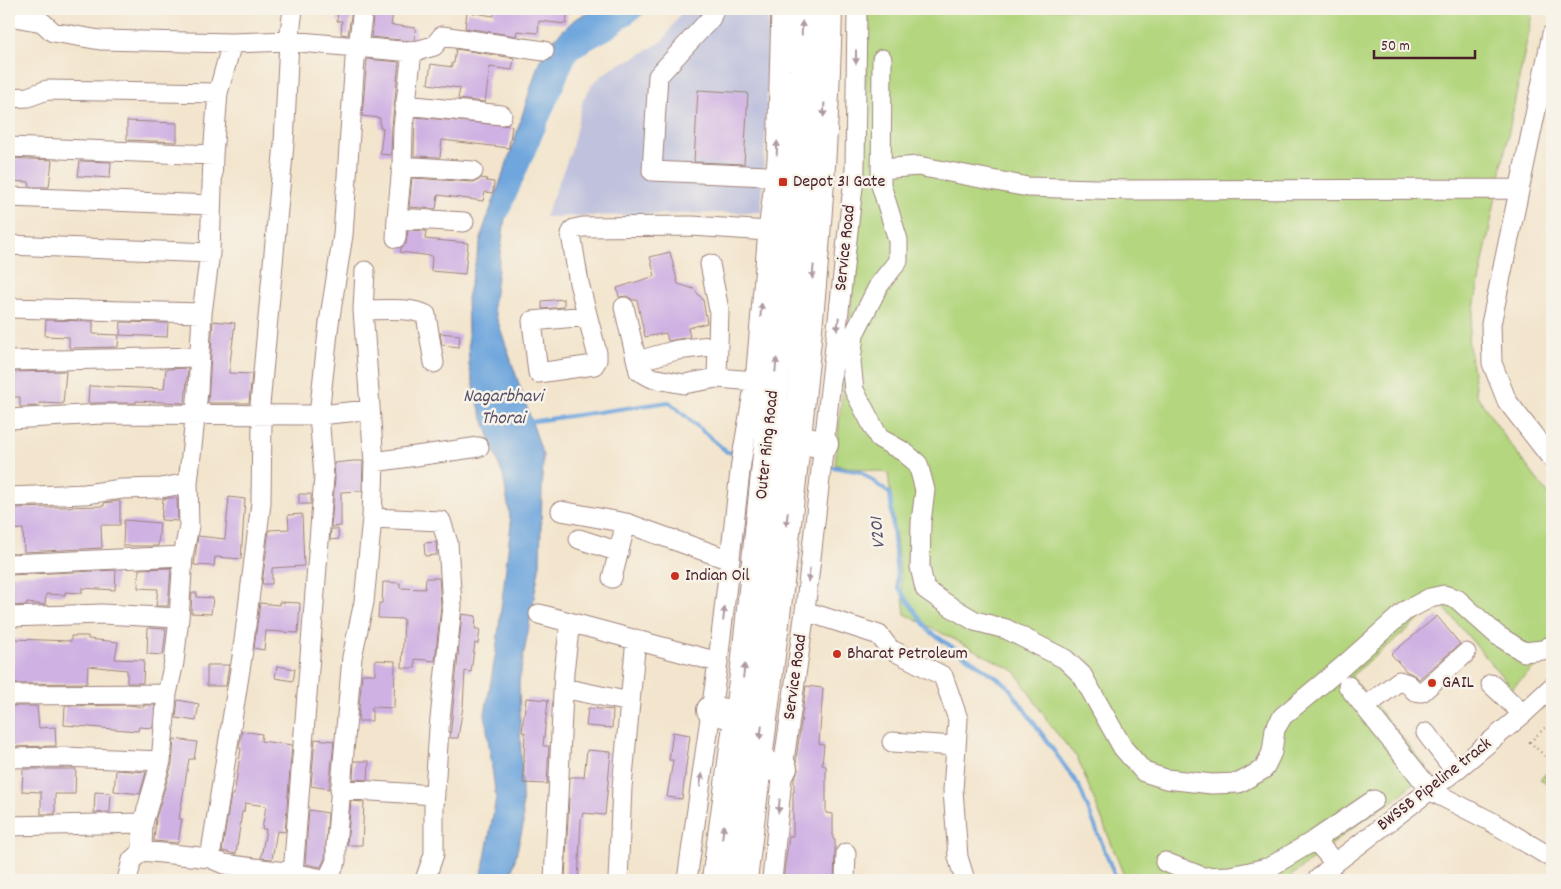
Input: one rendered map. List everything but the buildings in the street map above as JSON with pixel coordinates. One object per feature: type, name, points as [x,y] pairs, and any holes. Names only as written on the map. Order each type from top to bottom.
[{"type":"highway","name":"Outer Ring Road","points":[[716,880],[738,716],[755,455],[780,193],[801,70],[803,9]]},
{"type":"highway","name":"Outer Ring Road","points":[[743,880],[770,766],[795,454],[804,383],[820,182],[827,68],[828,9]]},
{"type":"highway","points":[[795,454],[822,459]]},
{"type":"highway","points":[[712,710],[738,716]]},
{"type":"street","points":[[210,858],[242,657],[261,503],[262,421],[259,416],[284,144],[289,41],[293,9]]},
{"type":"street","points":[[292,876],[324,477],[319,415],[343,235],[354,59],[358,47],[363,9]]},
{"type":"street","points":[[714,9],[711,18],[658,76],[652,171],[767,176],[780,193]]},
{"type":"street","points":[[687,880],[712,710],[730,560],[755,455],[755,381],[768,231],[780,193],[777,150],[780,9]]},
{"type":"street","name":"Service Road","points":[[772,880],[770,766],[805,611],[855,169],[857,9]]},
{"type":"street","points":[[9,16],[43,15],[53,32],[100,40],[232,43],[289,41],[412,52],[434,46],[442,36],[544,51]]},
{"type":"street","points":[[1552,34],[1491,324],[1492,363],[1507,401],[1552,459]]},
{"type":"street","points":[[128,880],[132,860],[142,851],[143,823],[161,760],[167,694],[174,662],[184,556],[189,526],[188,483],[196,413],[202,313],[210,252],[213,155],[218,93],[232,43]]},
{"type":"street","points":[[396,238],[405,105],[412,52]]},
{"type":"street","points":[[882,59],[881,185],[898,240],[898,261],[879,285],[854,334],[851,362],[854,390],[879,438],[904,452],[918,464],[925,490],[921,522],[920,567],[925,589],[975,621],[1006,629],[1065,659],[1082,675],[1123,748],[1144,772],[1166,779],[1183,781],[1239,783],[1264,769],[1272,752],[1275,729],[1283,716],[1342,668],[1405,611],[1430,598],[1444,595],[1457,599],[1497,635],[1524,652],[1543,650],[1552,645]]},
{"type":"street","points":[[9,98],[28,97],[47,90],[218,93]]},
{"type":"street","points":[[405,105],[502,115]]},
{"type":"street","points":[[9,147],[213,155]]},
{"type":"street","points":[[402,166],[473,171]]},
{"type":"street","points":[[881,169],[918,166],[1028,187],[1102,189],[1519,189]]},
{"type":"street","points":[[9,196],[211,205]]},
{"type":"street","points":[[396,218],[464,222]]},
{"type":"street","points":[[588,316],[579,283],[572,244],[571,234],[574,229],[583,227],[692,226],[768,231]]},
{"type":"street","points":[[9,245],[210,252]]},
{"type":"street","points":[[710,264],[719,310],[718,378]]},
{"type":"street","points":[[142,851],[210,858],[224,864],[327,880],[336,861],[340,789],[352,657],[364,602],[372,518],[374,462],[363,310],[364,271]]},
{"type":"street","points":[[9,308],[202,313]]},
{"type":"street","points":[[624,308],[639,371],[652,378],[684,384],[718,378],[755,381]]},
{"type":"street","points":[[363,310],[422,312],[426,315],[434,363]]},
{"type":"street","points":[[637,361],[677,350],[718,345]]},
{"type":"street","points":[[9,361],[198,357]]},
{"type":"street","points":[[9,419],[102,414],[319,415],[369,410]]},
{"type":"street","points":[[374,462],[479,447]]},
{"type":"street","points":[[9,496],[85,494],[122,489],[161,488],[188,483]]},
{"type":"street","points":[[561,511],[626,523],[730,560]]},
{"type":"street","points":[[372,518],[441,522],[448,543],[452,606],[439,728],[434,854],[425,880]]},
{"type":"street","points":[[612,578],[626,523]]},
{"type":"street","points":[[579,539],[619,552]]},
{"type":"street","points":[[9,564],[184,556]]},
{"type":"street","points":[[805,611],[879,635],[890,649],[943,676],[958,719],[953,790],[958,857],[965,880]]},
{"type":"street","points":[[9,617],[102,614],[179,618]]},
{"type":"street","points":[[539,614],[718,662]]},
{"type":"street","points":[[554,880],[563,688],[570,622]]},
{"type":"street","points":[[618,880],[622,787],[636,639]]},
{"type":"street","points":[[1365,707],[1399,681],[1408,684],[1415,691],[1422,692],[1466,653]]},
{"type":"street","points":[[1491,684],[1523,714]]},
{"type":"street","points":[[1348,686],[1430,791],[1490,821],[1552,858]]},
{"type":"street","name":"BWSSB Pipeline track","points":[[1317,880],[1335,863],[1455,771],[1523,714],[1552,686]]},
{"type":"street","points":[[563,688],[630,702]]},
{"type":"street","points":[[9,695],[167,694]]},
{"type":"street","points":[[1426,733],[1455,771]]},
{"type":"street","points":[[892,742],[956,746]]},
{"type":"street","points":[[9,758],[64,757],[161,760]]},
{"type":"street","points":[[340,789],[435,796]]},
{"type":"street","points":[[1165,862],[1203,877],[1236,875],[1270,867],[1315,840],[1374,800]]},
{"type":"street","points":[[9,826],[143,823]]},
{"type":"street","points":[[1315,840],[1335,863]]},
{"type":"street","points":[[845,880],[846,853]]},
{"type":"path","points":[[1552,721],[1530,742],[1552,763]]},
{"type":"shaded area","points":[[683,9],[768,9],[767,107],[761,212],[545,217],[571,151],[583,100],[593,83],[613,67],[636,57],[663,41]]},
{"type":"green space","points":[[867,9],[1533,9],[1468,338],[1476,394],[1507,440],[1552,499],[1552,651],[1512,688],[1440,603],[1351,676],[1428,769],[1395,800],[1364,819],[1286,880],[1140,880],[1124,876],[1078,759],[1050,725],[1015,671],[905,614],[888,473],[835,465],[864,172]]},
{"type":"green space","points":[[1552,768],[1552,786],[1540,779]]},
{"type":"water","name":"Nagarbhavi Thorai","points":[[597,9],[647,9],[611,36],[575,57],[505,218],[493,307],[543,455],[540,564],[519,681],[523,826],[510,880],[481,880],[496,798],[485,714],[496,652],[511,524],[504,479],[480,410],[469,366],[467,298],[483,230],[509,157],[539,62],[556,37],[575,19]]},
{"type":"waterway","name":"Nagarbhavi Thorai","points":[[506,216],[575,56],[613,35],[647,9]]},
{"type":"waterway","name":"V201","points":[[528,422],[669,402],[727,452],[738,453]]},
{"type":"waterway","name":"V201","points":[[827,466],[861,472],[890,494],[898,587],[929,631],[1007,685],[1079,786],[1114,874],[1122,880]]},
{"type":"place","name":"Depot 31 Gate","points":[[783,182]]},
{"type":"place","name":"Indian Oil","points":[[675,576]]},
{"type":"place","name":"Bharat Petroleum","points":[[837,654]]},
{"type":"place","name":"GAIL","points":[[1432,683]]}]
